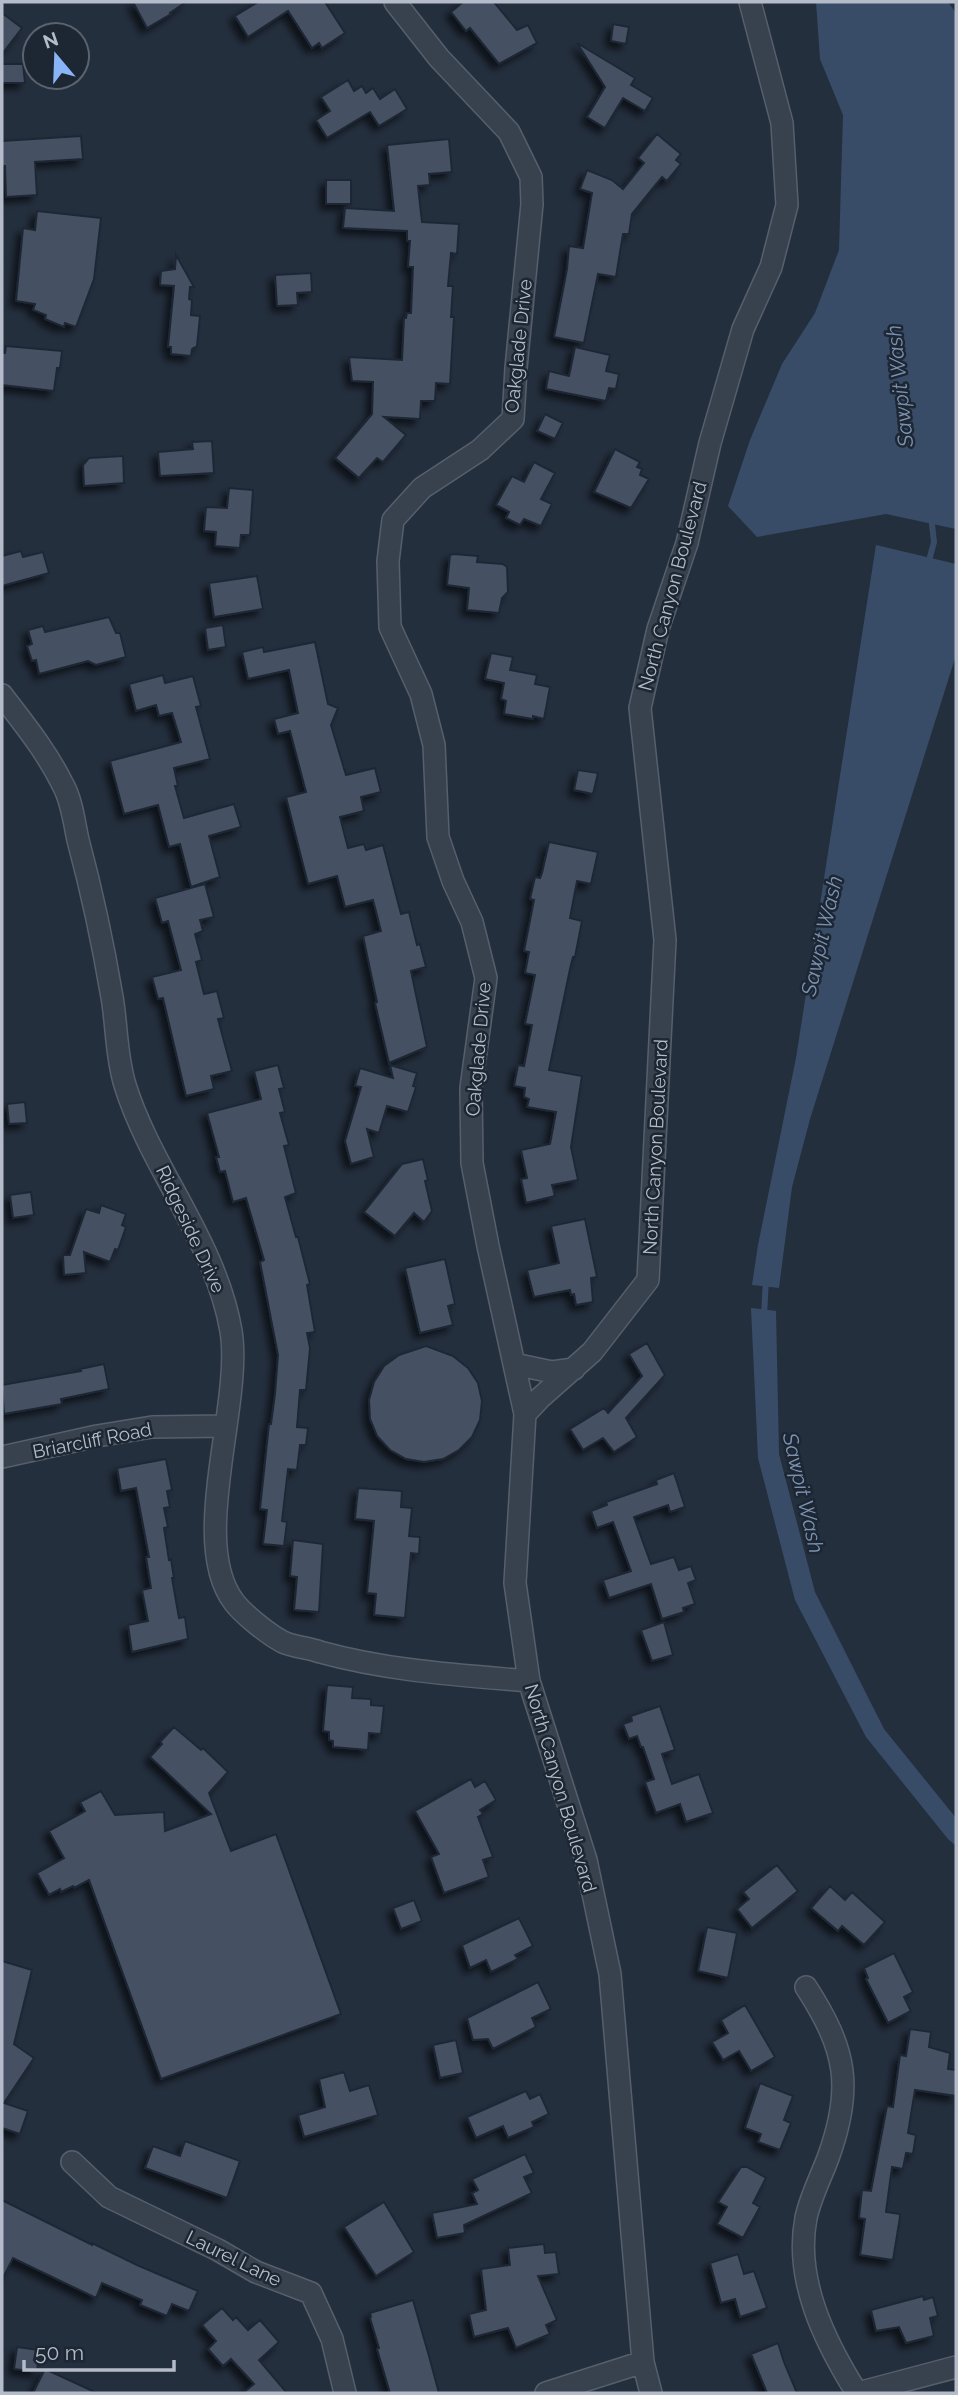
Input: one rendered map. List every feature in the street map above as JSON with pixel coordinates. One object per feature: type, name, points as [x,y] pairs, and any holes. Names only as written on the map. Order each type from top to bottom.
[{"type":"street","name":"Oakglade Drive","points":[[395,2],[439,58],[509,132],[531,177],[532,204],[513,419],[481,450],[422,488],[393,520],[388,561],[390,626],[421,694],[435,745],[438,837],[453,881],[472,922],[486,978],[471,1088],[472,1163],[525,1414]]},
{"type":"street","name":"North Canyon Boulevard","points":[[651,2393],[643,2362],[610,1974],[586,1860],[529,1681],[516,1583],[525,1414],[592,1352],[648,1280],[665,940],[640,708],[658,629],[687,542],[743,329],[771,267],[787,205],[782,123],[750,2]]},
{"type":"street","name":"Ridgeside Drive","points":[[2,695],[45,751],[65,789],[100,925],[115,1013],[118,1059],[125,1087],[212,1266],[225,1305],[232,1335],[232,1368],[216,1518],[218,1567],[225,1587],[235,1604],[284,1642],[367,1664],[423,1672],[529,1681]]},
{"type":"street","points":[[514,1364],[551,1372],[574,1368]]},
{"type":"street","name":"Briarcliff Road","points":[[2,1457],[152,1427],[225,1426]]},
{"type":"street","points":[[806,1987],[827,2020],[841,2058],[845,2099],[837,2135],[806,2218],[804,2259],[809,2294],[841,2367],[858,2393],[956,2367]]},
{"type":"street","name":"Laurel Lane","points":[[72,2162],[109,2197],[218,2250],[256,2272],[311,2293],[332,2339],[345,2393]]},
{"type":"street","points":[[546,2393],[643,2362]]},
{"type":"water","points":[[816,2],[948,2],[956,13],[956,529],[886,514],[757,537],[728,506],[750,440],[782,364],[815,313],[839,250],[843,115],[820,59]]},
{"type":"water","points":[[876,545],[956,564],[956,655],[810,1119],[792,1187],[779,1288],[752,1285],[796,1058]]},
{"type":"water","points":[[751,1308],[776,1311],[779,1454],[815,1592],[884,1729],[956,1818],[956,1846],[866,1737],[795,1600],[758,1458]]},
{"type":"building","points":[[133,2],[186,2],[147,28]]},
{"type":"building","points":[[258,2],[325,2],[345,33],[322,48],[319,43],[312,48],[288,11],[248,37],[235,16]]},
{"type":"building","points":[[463,2],[494,2],[517,30],[528,25],[537,43],[499,64],[470,28],[466,31],[451,12]]},
{"type":"building","points":[[2,13],[21,29],[2,54]]},
{"type":"building","points":[[613,24],[629,27],[626,44],[611,41]]},
{"type":"building","points":[[577,43],[635,78],[631,85],[653,98],[645,111],[623,98],[605,128],[587,117],[605,87]]},
{"type":"building","points":[[2,64],[21,64],[21,83],[2,83]]},
{"type":"building","points":[[348,80],[354,91],[362,86],[366,93],[373,88],[380,99],[395,89],[407,109],[379,126],[370,112],[327,138],[316,120],[330,111],[321,97]]},
{"type":"building","points":[[657,134],[681,154],[676,160],[681,164],[667,181],[662,177],[632,214],[629,234],[623,234],[616,277],[598,274],[584,343],[554,337],[569,246],[583,248],[592,193],[580,189],[587,170],[612,180],[623,189],[644,163],[638,158]]},
{"type":"building","points":[[81,136],[83,159],[35,162],[37,195],[6,197],[2,141]]},
{"type":"building","points":[[449,139],[452,172],[429,174],[430,185],[418,186],[422,222],[459,224],[457,254],[451,253],[448,286],[453,286],[451,317],[454,317],[450,384],[436,383],[435,401],[421,401],[420,419],[384,417],[406,435],[383,462],[377,458],[359,478],[335,458],[372,414],[373,382],[352,381],[349,357],[402,360],[404,318],[407,313],[411,313],[413,267],[408,267],[410,241],[407,241],[407,231],[343,228],[345,208],[394,211],[387,145]]},
{"type":"building","points":[[326,180],[351,180],[351,204],[326,204]]},
{"type":"building","points":[[37,211],[101,218],[94,279],[76,327],[65,323],[64,327],[45,319],[46,315],[33,310],[35,304],[16,301],[23,228],[35,230]]},
{"type":"building","points":[[176,255],[194,287],[190,287],[191,315],[200,316],[197,346],[192,349],[191,356],[171,354],[171,347],[168,347],[174,286],[160,285],[161,271],[175,269]]},
{"type":"building","points":[[311,273],[312,292],[297,293],[298,305],[277,306],[275,275]]},
{"type":"building","points":[[6,346],[62,351],[54,391],[2,385],[2,353],[5,353]]},
{"type":"building","points":[[575,347],[610,355],[606,371],[619,374],[616,389],[609,388],[606,401],[546,389],[549,371],[569,376]]},
{"type":"building","points":[[545,414],[563,423],[555,439],[537,431]]},
{"type":"building","points":[[212,441],[214,473],[160,476],[158,452],[193,449],[192,442]]},
{"type":"building","points":[[615,449],[640,462],[637,467],[642,469],[640,475],[649,479],[631,508],[594,492]]},
{"type":"building","points":[[123,456],[124,483],[84,486],[83,465],[89,458]]},
{"type":"building","points":[[534,462],[555,473],[541,499],[552,504],[541,526],[524,519],[520,525],[506,518],[509,512],[496,505],[512,476],[524,482]]},
{"type":"building","points":[[229,488],[253,490],[250,535],[241,535],[240,548],[215,546],[216,532],[204,531],[206,507],[227,508]]},
{"type":"building","points":[[21,551],[23,557],[43,552],[49,573],[2,586],[2,556]]},
{"type":"building","points":[[450,555],[478,556],[477,562],[503,564],[507,567],[508,592],[502,598],[499,613],[467,610],[469,588],[447,585]]},
{"type":"building","points":[[257,576],[263,609],[214,617],[209,583]]},
{"type":"building","points":[[109,617],[116,633],[120,633],[126,657],[96,665],[88,661],[39,674],[36,660],[32,661],[27,646],[32,644],[28,630],[43,626],[45,632]]},
{"type":"building","points":[[223,625],[226,647],[208,650],[205,628]]},
{"type":"building","points":[[315,642],[328,704],[338,708],[331,725],[346,775],[375,768],[381,792],[361,797],[364,811],[340,817],[348,848],[364,844],[366,850],[383,845],[401,914],[409,912],[417,945],[420,944],[426,967],[411,971],[427,1047],[389,1063],[363,936],[381,931],[373,900],[345,907],[337,876],[308,884],[286,797],[306,792],[290,731],[278,734],[274,719],[298,713],[289,670],[248,679],[242,652],[263,647],[264,652]]},
{"type":"building","points":[[491,653],[513,657],[510,670],[537,675],[535,684],[550,687],[544,719],[504,714],[506,701],[501,699],[504,683],[485,679]]},
{"type":"building","points":[[163,675],[165,683],[193,676],[201,706],[196,707],[210,759],[174,768],[178,786],[175,786],[184,818],[234,804],[241,827],[209,836],[220,877],[191,887],[180,844],[169,847],[158,805],[124,814],[110,761],[181,742],[172,713],[159,716],[156,705],[136,711],[129,684]]},
{"type":"building","points":[[578,770],[598,773],[593,794],[574,790]]},
{"type":"building","points":[[549,842],[598,852],[591,884],[577,881],[570,918],[582,921],[549,1070],[582,1076],[571,1147],[578,1180],[552,1185],[555,1196],[526,1203],[521,1179],[527,1178],[521,1150],[550,1144],[556,1112],[527,1107],[529,1099],[524,1097],[525,1088],[514,1086],[518,1065],[524,1066],[532,1025],[525,1024],[535,975],[525,973],[529,952],[524,951],[534,900],[530,899],[535,877],[540,878],[542,873]]},
{"type":"building","points":[[205,884],[214,917],[200,920],[203,931],[195,934],[202,960],[196,962],[204,994],[217,991],[224,1018],[218,1019],[232,1071],[211,1076],[214,1089],[186,1096],[163,998],[158,999],[152,977],[181,970],[168,921],[162,923],[155,898]]},
{"type":"building","points":[[278,1065],[284,1088],[279,1089],[285,1112],[280,1113],[289,1145],[284,1146],[296,1193],[285,1197],[310,1284],[307,1285],[315,1332],[307,1333],[310,1348],[306,1390],[300,1390],[297,1427],[308,1428],[306,1445],[300,1445],[297,1470],[288,1469],[282,1521],[287,1522],[284,1546],[263,1544],[267,1510],[260,1509],[278,1355],[260,1262],[264,1260],[246,1198],[233,1202],[225,1171],[220,1172],[216,1157],[219,1157],[207,1113],[261,1099],[254,1071]]},
{"type":"building","points":[[390,1065],[417,1073],[413,1086],[416,1087],[408,1112],[387,1106],[379,1133],[367,1129],[374,1157],[351,1164],[345,1141],[361,1087],[355,1086],[360,1068],[393,1078]]},
{"type":"building","points":[[25,1102],[27,1123],[9,1124],[7,1104]]},
{"type":"building","points":[[423,1159],[432,1211],[424,1222],[414,1213],[395,1236],[364,1212],[402,1164]]},
{"type":"building","points":[[31,1192],[34,1215],[13,1218],[10,1195]]},
{"type":"building","points":[[101,1205],[126,1214],[122,1225],[126,1227],[118,1250],[115,1249],[110,1262],[84,1252],[86,1273],[64,1275],[63,1255],[70,1255],[86,1209],[99,1213]]},
{"type":"building","points":[[585,1219],[597,1277],[591,1278],[593,1302],[576,1305],[574,1294],[571,1295],[570,1290],[534,1297],[527,1270],[559,1263],[551,1226]]},
{"type":"building","points":[[445,1259],[455,1304],[448,1306],[453,1325],[420,1333],[405,1268]]},
{"type":"building","points":[[647,1343],[665,1375],[626,1418],[637,1437],[614,1452],[603,1438],[583,1450],[570,1429],[604,1408],[608,1413],[642,1376],[629,1354]]},
{"type":"building","points":[[426,1346],[453,1356],[468,1368],[478,1383],[482,1401],[480,1420],[472,1437],[459,1450],[443,1459],[424,1462],[406,1459],[390,1450],[377,1436],[370,1419],[369,1400],[374,1382],[384,1366],[399,1355]]},
{"type":"building","points":[[104,1364],[109,1389],[61,1399],[62,1404],[4,1414],[2,1385],[81,1371],[80,1369]]},
{"type":"building","points":[[166,1459],[172,1490],[167,1491],[170,1507],[164,1508],[168,1527],[164,1528],[179,1618],[185,1617],[188,1639],[132,1652],[128,1625],[148,1621],[142,1590],[151,1588],[146,1557],[149,1557],[136,1488],[121,1491],[117,1468]]},
{"type":"building","points":[[674,1473],[685,1507],[670,1512],[668,1505],[634,1517],[651,1564],[674,1557],[679,1570],[691,1566],[696,1580],[688,1583],[695,1604],[683,1608],[684,1612],[662,1619],[651,1584],[609,1598],[603,1580],[631,1571],[613,1522],[597,1528],[591,1511],[607,1505],[606,1502],[657,1484],[656,1480]]},
{"type":"building","points":[[358,1488],[402,1491],[401,1507],[412,1508],[409,1536],[420,1537],[419,1554],[411,1553],[405,1618],[374,1615],[376,1594],[367,1593],[374,1521],[355,1519]]},
{"type":"building","points":[[293,1540],[323,1544],[319,1612],[294,1610],[297,1577],[290,1576]]},
{"type":"building","points":[[664,1622],[673,1655],[652,1661],[641,1630]]},
{"type":"building","points":[[327,1685],[353,1687],[352,1698],[371,1699],[371,1705],[384,1706],[381,1734],[369,1733],[368,1750],[333,1747],[329,1732],[323,1731]]},
{"type":"building","points":[[660,1706],[675,1750],[662,1754],[672,1784],[699,1774],[713,1813],[686,1822],[680,1804],[656,1813],[645,1782],[654,1779],[643,1747],[637,1736],[629,1739],[623,1724],[632,1721],[631,1716]]},
{"type":"building","points":[[174,1727],[201,1750],[203,1748],[228,1772],[209,1793],[231,1851],[276,1834],[341,2014],[161,2079],[89,1880],[74,1888],[73,1886],[61,1892],[60,1889],[49,1895],[37,1873],[64,1858],[49,1831],[85,1811],[80,1802],[101,1791],[115,1815],[164,1812],[165,1831],[211,1814],[150,1757]]},
{"type":"building","points":[[471,1779],[475,1787],[485,1781],[496,1800],[480,1810],[483,1814],[478,1817],[493,1857],[483,1860],[489,1877],[444,1893],[431,1857],[439,1854],[415,1811]]},
{"type":"building","points":[[777,1865],[798,1891],[752,1928],[737,1909],[749,1899],[743,1892]]},
{"type":"building","points":[[830,1886],[845,1900],[852,1892],[885,1922],[864,1945],[842,1926],[838,1931],[811,1908]]},
{"type":"building","points":[[414,1900],[422,1921],[401,1929],[393,1908]]},
{"type":"building","points":[[519,1918],[533,1946],[515,1955],[518,1959],[491,1972],[486,1960],[470,1968],[462,1945]]},
{"type":"building","points":[[707,1927],[737,1933],[728,1978],[698,1971]]},
{"type":"building","points":[[894,1953],[913,1992],[904,1997],[911,2011],[888,2023],[866,1979],[868,1978],[864,1968]]},
{"type":"building","points":[[2,1961],[32,1970],[14,2044],[34,2058],[4,2103],[28,2111],[20,2134],[2,2128]]},
{"type":"building","points":[[538,1982],[551,2009],[532,2018],[536,2027],[493,2049],[488,2039],[473,2040],[467,2018]]},
{"type":"building","points":[[745,2005],[775,2057],[751,2071],[739,2051],[723,2060],[712,2042],[728,2033],[721,2020]]},
{"type":"building","points":[[910,2029],[931,2032],[929,2047],[950,2053],[948,2069],[956,2070],[956,2096],[915,2090],[908,2133],[916,2135],[913,2154],[906,2153],[903,2169],[892,2167],[886,2212],[900,2214],[893,2260],[860,2255],[865,2219],[859,2218],[862,2190],[871,2191],[887,2106],[893,2107],[900,2055],[906,2056]]},
{"type":"building","points":[[456,2040],[463,2073],[440,2078],[433,2045]]},
{"type":"building","points":[[344,2072],[350,2091],[369,2085],[378,2115],[304,2137],[298,2115],[325,2107],[319,2079]]},
{"type":"building","points":[[760,2083],[793,2096],[784,2120],[791,2123],[780,2150],[758,2142],[761,2134],[745,2128]]},
{"type":"building","points":[[526,2091],[530,2099],[540,2094],[549,2114],[532,2122],[534,2127],[508,2138],[503,2126],[476,2138],[467,2117]]},
{"type":"building","points":[[185,2141],[240,2161],[227,2198],[145,2168],[153,2146],[180,2156]]},
{"type":"building","points":[[525,2154],[534,2173],[524,2177],[532,2193],[464,2225],[465,2233],[437,2238],[432,2213],[477,2204],[472,2193],[478,2190],[472,2179]]},
{"type":"building","points":[[741,2167],[747,2167],[766,2178],[753,2203],[760,2207],[743,2238],[717,2224],[727,2207],[718,2202]]},
{"type":"building","points":[[2,2200],[92,2245],[198,2291],[189,2311],[172,2304],[167,2316],[140,2305],[142,2300],[102,2283],[96,2298],[13,2258],[2,2280]]},
{"type":"building","points":[[384,2202],[414,2252],[376,2276],[344,2227]]},
{"type":"building","points":[[544,2244],[545,2253],[556,2252],[559,2274],[538,2276],[557,2320],[546,2325],[550,2334],[516,2348],[508,2328],[474,2337],[469,2314],[486,2310],[481,2269],[510,2265],[508,2248]]},
{"type":"building","points":[[738,2254],[744,2274],[754,2271],[767,2308],[740,2317],[735,2299],[721,2303],[710,2263]]},
{"type":"building","points":[[923,2296],[924,2300],[933,2297],[938,2316],[930,2318],[934,2336],[906,2343],[899,2327],[876,2331],[871,2310]]},
{"type":"building","points":[[413,2300],[439,2393],[390,2393],[377,2349],[379,2348],[370,2313]]},
{"type":"building","points":[[222,2308],[233,2320],[236,2317],[248,2330],[260,2320],[279,2342],[259,2360],[287,2393],[243,2393],[254,2384],[231,2359],[223,2366],[208,2349],[216,2341],[202,2325]]},
{"type":"building","points":[[778,2343],[797,2393],[767,2393],[751,2354]]},
{"type":"building","points":[[17,2347],[39,2350],[37,2372],[14,2369]]},
{"type":"building","points":[[45,2369],[97,2393],[33,2393]]},
{"type":"waterway","name":"Sawpit Wash","points":[[928,564],[934,542],[931,516]]},
{"type":"waterway","name":"Sawpit Wash","points":[[764,1316],[766,1278]]}]
